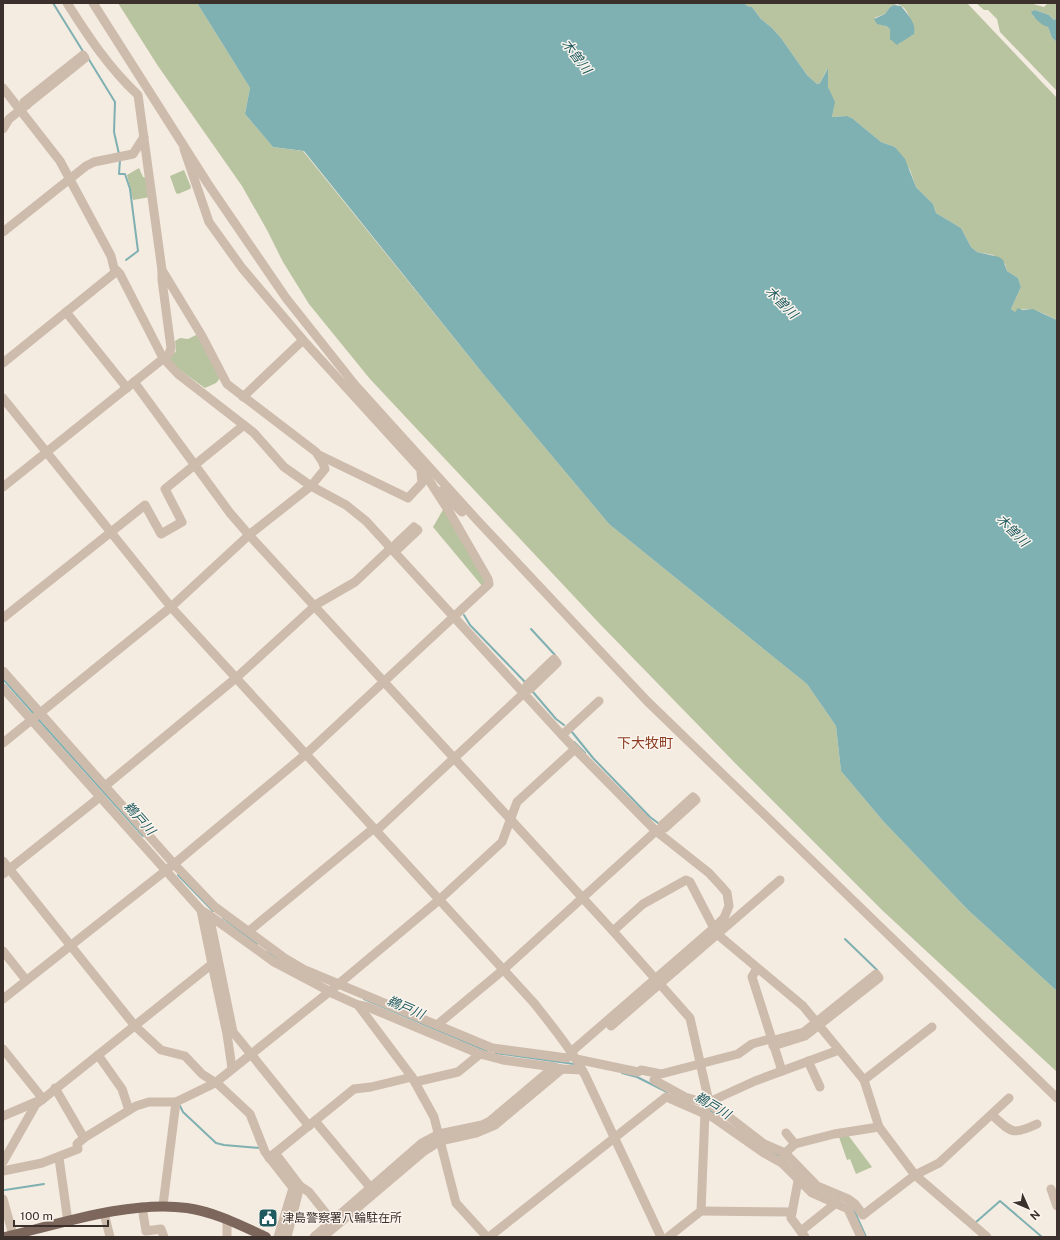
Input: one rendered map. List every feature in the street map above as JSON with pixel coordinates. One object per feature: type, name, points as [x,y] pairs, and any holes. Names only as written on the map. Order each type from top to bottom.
[{"type":"main road","points":[[9,1236],[104,1213],[163,1205],[187,1208],[227,1219],[266,1237]]},
{"type":"street","points":[[3,487],[169,354],[171,348],[138,95],[121,79],[103,56],[67,3]]},
{"type":"street","points":[[94,6],[286,298],[355,385],[477,520],[647,701],[1057,1098]]},
{"type":"street","points":[[3,129],[9,119],[85,58],[83,55],[24,102],[23,107]]},
{"type":"street","points":[[3,88],[23,107],[52,148],[70,178],[111,256],[116,270],[163,358],[178,374],[263,442],[284,467],[311,486],[354,511],[394,549],[454,617],[524,690],[575,749],[659,831],[709,873],[727,893],[729,906],[728,912],[716,931]]},
{"type":"street","points":[[3,232],[70,178],[94,162],[133,154],[144,137]]},
{"type":"street","points":[[182,142],[186,161],[209,222],[242,268],[303,340],[423,472],[463,513],[477,520]]},
{"type":"street","points":[[3,362],[116,270]]},
{"type":"street","points":[[3,356],[116,270]]},
{"type":"street","points":[[162,270],[202,336],[227,384],[243,397],[319,455],[408,498],[422,483],[423,472]]},
{"type":"street","points":[[66,312],[131,385],[193,463],[230,513],[249,535],[658,981],[690,1018],[701,1065],[707,1107],[701,1211]]},
{"type":"street","points":[[243,397],[303,340]]},
{"type":"street","points":[[3,398],[171,607],[534,1003],[576,1060],[616,1140],[661,1237]]},
{"type":"street","points":[[161,485],[193,463],[242,424]]},
{"type":"street","points":[[3,743],[171,607],[249,535],[311,486],[324,469],[319,455]]},
{"type":"street","points":[[3,611],[109,530],[145,505],[161,534],[182,522],[165,489],[193,463]]},
{"type":"street","points":[[3,999],[169,867],[306,754],[486,589],[489,584],[488,579],[450,513],[423,472]]},
{"type":"street","points":[[3,618],[142,501]]},
{"type":"street","points":[[106,787],[237,679],[316,608],[355,582],[394,549]]},
{"type":"street","points":[[3,671],[36,717],[98,796],[169,867],[215,907],[284,957],[358,1005],[413,1080],[434,1117],[456,1203],[488,1237],[616,1140],[672,1100],[707,1107],[782,1071],[839,1050]]},
{"type":"street","points":[[3,688],[36,717],[106,787],[201,910],[274,962],[333,988],[440,1027],[492,1048],[567,1058],[638,1072],[642,1070],[655,1076],[685,1097],[707,1107],[764,1153],[783,1158],[817,1186],[848,1199],[861,1210],[913,1173],[937,1159],[977,1122]]},
{"type":"street","points":[[249,931],[374,828],[524,690]]},
{"type":"street","points":[[562,734],[599,701]]},
{"type":"street","points":[[3,1171],[59,1158],[78,1149],[76,1144],[129,1110],[149,1102],[176,1102],[215,1083],[439,900],[502,842],[517,802],[575,749]]},
{"type":"street","points":[[98,796],[5,868],[70,945],[133,1024],[162,1050],[185,1056],[202,1074],[215,1083],[250,1114],[270,1154],[293,1188],[278,1237]]},
{"type":"street","points":[[440,1027],[505,972],[659,831]]},
{"type":"street","points":[[613,932],[643,904],[686,880],[690,882],[716,931],[756,968],[803,1006],[864,1080],[879,1127],[913,1173],[988,1237]]},
{"type":"street","points":[[314,1237],[422,1143],[440,1138],[476,1133],[495,1125],[558,1068],[576,1060],[658,981],[716,931],[780,880]]},
{"type":"street","points":[[201,910],[227,1034],[232,1068]]},
{"type":"street","points":[[209,916],[233,1032],[306,1125],[370,1187]]},
{"type":"street","points":[[3,952],[26,980]]},
{"type":"street","points":[[3,1162],[41,1097],[211,961]]},
{"type":"street","points":[[756,968],[752,977],[782,1071]]},
{"type":"street","points":[[655,1076],[743,1057],[754,1048],[772,1042],[805,1036],[818,1024],[876,974],[879,978],[818,1024]]},
{"type":"street","points":[[358,1005],[368,1007],[480,1054],[503,1060],[558,1068]]},
{"type":"street","points":[[3,1116],[41,1097],[55,1088],[98,1055],[133,1024]]},
{"type":"street","points":[[864,1080],[932,1027]]},
{"type":"street","points":[[3,1049],[41,1097]]},
{"type":"street","points":[[270,1154],[354,1089],[458,1072],[480,1054]]},
{"type":"street","points":[[98,1055],[122,1089],[129,1110]]},
{"type":"street","points":[[808,1061],[820,1087]]},
{"type":"street","points":[[55,1088],[84,1138]]},
{"type":"street","points":[[913,1173],[939,1164],[1009,1098]]},
{"type":"street","points":[[163,1205],[176,1102]]},
{"type":"street","points":[[992,1115],[1008,1130],[1021,1132],[1036,1124]]},
{"type":"street","points":[[783,1158],[795,1144],[834,1134],[879,1127]]},
{"type":"street","points":[[786,1133],[795,1144]]},
{"type":"street","points":[[323,1237],[440,1138]]},
{"type":"street","points":[[498,1237],[616,1140]]},
{"type":"street","points":[[270,1154],[300,1186],[309,1192],[332,1221]]},
{"type":"street","points":[[59,1158],[68,1222]]},
{"type":"street","points":[[783,1158],[798,1181],[812,1193],[844,1206],[851,1213],[861,1237]]},
{"type":"street","points":[[798,1181],[791,1218],[803,1234],[836,1203]]},
{"type":"street","points":[[287,1237],[300,1186]]},
{"type":"street","points":[[1051,1190],[1057,1206]]},
{"type":"street","points":[[3,1199],[9,1236]]},
{"type":"street","points":[[142,1207],[146,1231],[161,1229],[164,1237]]},
{"type":"street","points":[[668,1237],[701,1211],[792,1212]]},
{"type":"street","points":[[104,1213],[110,1237]]},
{"type":"street","points":[[227,1219],[227,1237]]},
{"type":"green space","points":[[118,3],[197,3],[250,88],[245,114],[273,147],[303,151],[484,375],[609,524],[807,684],[836,726],[841,771],[883,821],[968,910],[1057,991],[1057,1072],[883,911],[735,763],[598,622],[370,379],[309,304],[283,262],[242,186],[158,66]]},
{"type":"green space","points":[[744,3],[967,3],[1057,98],[1057,320],[1036,311],[1025,309],[1014,312],[1011,309],[1021,287],[1018,278],[1007,271],[1005,264],[993,255],[977,252],[971,247],[961,228],[936,213],[933,204],[916,187],[910,170],[895,147],[881,142],[852,118],[847,116],[832,117],[834,105],[828,87],[827,69],[820,83],[817,84],[807,75],[781,38],[772,28],[761,19],[752,7],[746,6]],"holes":[[[897,4],[901,6],[909,16],[913,35],[907,37],[899,44],[890,37],[890,29],[874,18],[885,14],[890,7]]]},
{"type":"green space","points":[[976,3],[1033,3],[1044,7],[1048,3],[1057,3],[1057,18],[1054,20],[1049,15],[1035,10],[1033,16],[1048,27],[1052,38],[1057,42],[1057,91],[1000,32],[997,19],[988,10],[984,10]]},
{"type":"green space","points":[[139,168],[143,177],[147,178],[150,197],[133,200],[127,175]]},
{"type":"green space","points":[[184,170],[191,187],[190,189],[178,194],[176,193],[170,176]]},
{"type":"green space","points":[[198,334],[221,377],[216,383],[205,388],[181,371],[170,361],[169,358],[176,351],[175,341],[180,338],[188,339]]},
{"type":"green space","points":[[444,508],[486,577],[483,587],[433,527]]},
{"type":"green space","points":[[848,1135],[872,1167],[856,1174],[850,1159],[847,1160],[839,1137]]},
{"type":"water","name":"木曽川","points":[[197,3],[744,3],[747,6],[752,7],[761,19],[772,28],[781,38],[807,75],[817,84],[820,83],[828,68],[828,87],[835,102],[832,117],[847,116],[852,118],[881,142],[895,147],[905,159],[916,187],[933,204],[936,213],[961,228],[971,247],[977,252],[999,257],[1003,260],[1007,271],[1018,278],[1021,287],[1011,309],[1015,312],[1018,308],[1022,310],[1033,309],[1057,320],[1057,991],[968,910],[883,821],[841,771],[836,726],[807,684],[609,524],[484,375],[304,151],[273,147],[245,114],[250,88]]},
{"type":"water","points":[[894,5],[901,6],[913,22],[915,30],[914,34],[897,45],[890,39],[890,29],[886,26],[877,24],[874,19],[885,14],[890,7]]},
{"type":"water","points":[[1035,10],[1049,15],[1054,20],[1057,18],[1057,42],[1052,38],[1048,27],[1040,23],[1032,14],[1031,12]]},
{"type":"waterway","points":[[53,3],[84,53]]},
{"type":"waterway","points":[[88,58],[115,102],[114,132],[119,154]]},
{"type":"waterway","points":[[120,160],[119,174],[125,174],[130,189],[138,251],[126,260]]},
{"type":"waterway","points":[[464,615],[470,625],[525,682]]},
{"type":"waterway","points":[[531,629],[555,655]]},
{"type":"waterway","name":"鵜戸川","points":[[3,679],[34,714]]},
{"type":"waterway","points":[[533,692],[556,719],[564,725]]},
{"type":"waterway","name":"鵜戸川","points":[[38,719],[143,836]]},
{"type":"waterway","points":[[572,732],[593,758],[650,817],[658,823]]},
{"type":"waterway","points":[[574,742],[585,753]]},
{"type":"waterway","name":"鵜戸川","points":[[178,875],[213,911]]},
{"type":"waterway","name":"鵜戸川","points":[[223,918],[257,944]]},
{"type":"waterway","points":[[845,939],[877,970]]},
{"type":"waterway","name":"鵜戸川","points":[[267,952],[279,959]]},
{"type":"waterway","name":"鵜戸川","points":[[364,999],[487,1051]]},
{"type":"waterway","name":"鵜戸川","points":[[495,1053],[574,1064]]},
{"type":"waterway","name":"鵜戸川","points":[[622,1073],[637,1077],[667,1092]]},
{"type":"waterway","points":[[180,1106],[183,1112],[216,1143],[260,1148]]},
{"type":"waterway","name":"鵜戸川","points":[[708,1109],[716,1115]]},
{"type":"waterway","name":"鵜戸川","points":[[773,1153],[781,1157]]},
{"type":"waterway","points":[[5,1190],[44,1184]]},
{"type":"waterway","points":[[975,1223],[1000,1201],[1042,1237]]},
{"type":"waterway","name":"鵜戸川","points":[[854,1210],[866,1237]]},
{"type":"place","name":"津島警察署八輪駐在所","points":[[268,1218]]},
{"type":"district","name":"下大牧町","points":[[645,743]]}]
